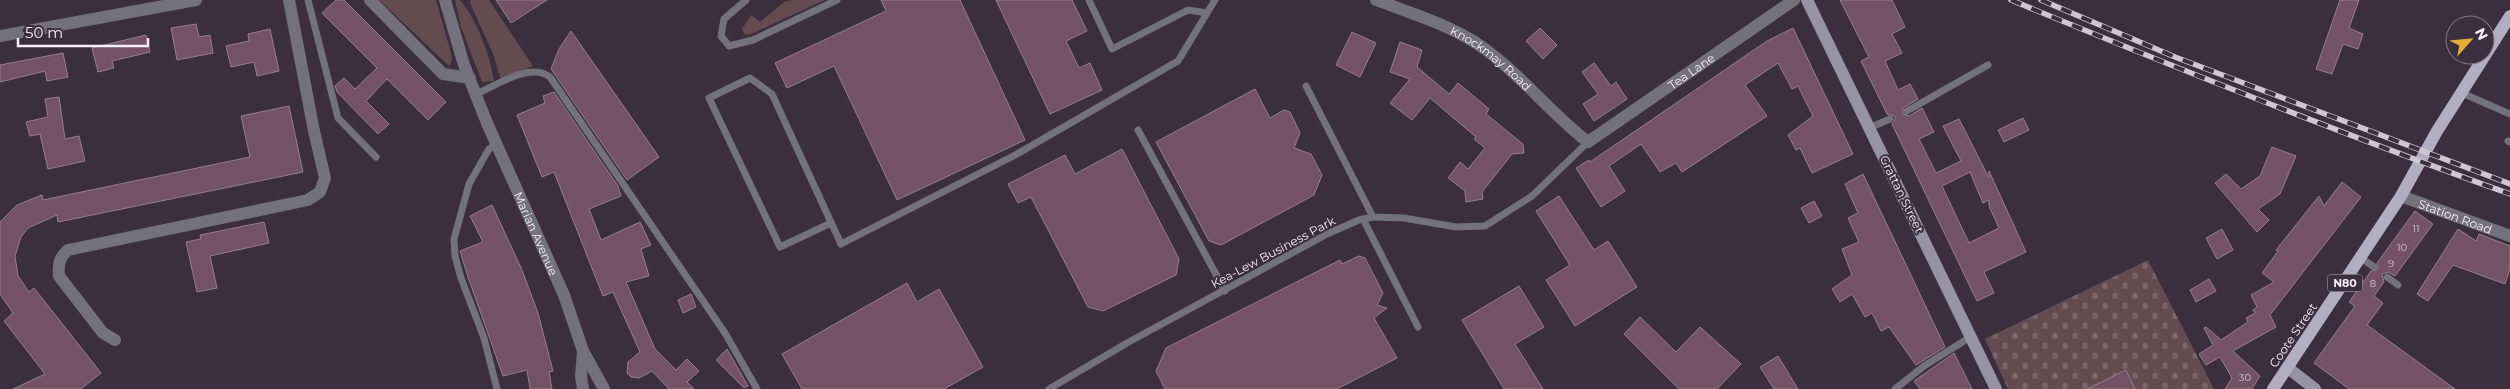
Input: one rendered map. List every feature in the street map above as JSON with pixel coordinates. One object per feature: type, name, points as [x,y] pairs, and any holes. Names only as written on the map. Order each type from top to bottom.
[{"type":"main road","name":"Grattan Street","points":[[1807,0],[1972,336],[1996,389]]},
{"type":"main road","name":"N80","points":[[2401,196],[2437,130],[2462,94],[2510,16]]},
{"type":"main road","name":"Coote Street","points":[[2273,389],[2401,196]]},
{"type":"main road","points":[[2288,368],[2315,389]]},
{"type":"street","points":[[0,36],[196,0]]},
{"type":"street","points":[[115,340],[103,333],[59,276],[58,266],[61,257],[68,250],[308,200],[320,192],[325,178],[289,0]]},
{"type":"street","points":[[370,0],[443,74],[470,78]]},
{"type":"street","name":"Marian Avenue","points":[[446,0],[470,78],[496,144],[564,295],[582,351],[604,389]]},
{"type":"street","name":"Knockmay Road","points":[[1376,0],[1439,24],[1494,55],[1588,142]]},
{"type":"street","name":"Tea Lane","points":[[1588,142],[1794,0]]},
{"type":"street","name":"Station Road","points":[[2401,196],[2510,236]]},
{"type":"street","points":[[582,351],[581,376],[583,389]]},
{"type":"lane","points":[[308,0],[338,118],[376,157]]},
{"type":"lane","points":[[746,0],[724,19],[721,36],[729,46],[753,40],[837,0]]},
{"type":"lane","points":[[1089,0],[1112,49],[1188,10],[1207,13]]},
{"type":"lane","points":[[831,223],[780,247],[709,98],[750,78],[772,94],[841,244],[1017,154],[1178,61],[1215,0]]},
{"type":"lane","points":[[1907,111],[1988,65]]},
{"type":"lane","points":[[476,94],[537,70],[550,77],[725,333],[757,389]]},
{"type":"lane","points":[[1306,86],[1373,218]]},
{"type":"lane","points":[[2462,94],[2510,114]]},
{"type":"lane","points":[[1869,128],[1890,119]]},
{"type":"lane","points":[[1138,130],[1225,291]]},
{"type":"lane","name":"Kea-Lew Business Park","points":[[1049,389],[1127,343],[1327,234],[1364,220],[1373,218],[1404,218],[1456,227],[1485,226],[1532,196],[1588,142]]},
{"type":"lane","points":[[496,144],[489,149],[469,184],[454,239],[455,256],[461,278],[484,338],[497,389]]},
{"type":"lane","points":[[1364,220],[1418,326]]},
{"type":"lane","points":[[2361,258],[2374,267]]},
{"type":"lane","points":[[2387,277],[2398,285]]},
{"type":"lane","points":[[1896,389],[1924,366],[1972,336]]},
{"type":"green space","points":[[379,0],[436,0],[451,53],[452,60],[449,66]]},
{"type":"green space","points":[[455,0],[460,0],[472,17],[486,49],[494,81],[482,82],[461,27]]},
{"type":"green space","points":[[471,0],[489,0],[533,66],[501,80],[493,54],[470,3]]},
{"type":"green space","points":[[791,0],[825,0],[745,35],[742,29],[751,15],[760,22],[784,2]]},
{"type":"green space","points":[[2148,260],[2214,389],[2008,389],[1985,339]]},
{"type":"building","points":[[336,0],[344,0],[446,102],[428,120],[387,79],[366,101],[389,124],[378,134],[337,92],[335,86],[344,78],[355,89],[377,68],[322,13]]},
{"type":"building","points":[[496,0],[547,0],[511,23]]},
{"type":"building","points":[[881,0],[960,0],[1025,140],[897,200],[834,66],[787,88],[775,63],[886,11]]},
{"type":"building","points":[[996,0],[1072,0],[1087,31],[1066,41],[1079,68],[1090,63],[1102,90],[1050,114]]},
{"type":"building","points":[[1840,0],[1892,0],[1905,27],[1892,34],[1902,53],[1885,61],[1898,90],[1910,84],[1918,99],[1903,108],[1903,114],[1909,116],[1922,108],[1934,132],[1919,139],[1936,173],[1961,161],[1943,126],[1959,119],[1989,178],[1989,171],[2026,252],[1984,272],[1994,293],[1977,301],[1892,124],[1895,116],[1887,114],[1861,61],[1869,57]],"holes":[[[1970,172],[1983,203],[1989,200],[1989,206],[1999,228],[1969,243],[1942,186]]]},
{"type":"building","points":[[2340,0],[2359,0],[2349,28],[2363,34],[2358,49],[2343,44],[2332,74],[2316,69]]},
{"type":"building","points":[[196,24],[199,37],[210,35],[213,53],[177,60],[171,28]]},
{"type":"building","points":[[1540,28],[1557,45],[1543,59],[1526,41]]},
{"type":"building","points":[[1793,28],[1853,154],[1812,173],[1800,148],[1796,150],[1788,135],[1813,116],[1798,86],[1792,89],[1778,63],[1745,85],[1767,116],[1682,172],[1676,163],[1660,172],[1641,144],[1609,166],[1625,191],[1601,207],[1576,168],[1589,160],[1590,162],[1767,41]]},
{"type":"building","points":[[270,29],[279,71],[257,76],[254,62],[231,67],[226,46],[249,41],[248,34]]},
{"type":"building","points":[[571,31],[659,157],[627,180],[551,69],[559,49]]},
{"type":"building","points":[[1352,32],[1376,43],[1360,77],[1336,65]]},
{"type":"building","points":[[146,35],[150,52],[112,61],[114,68],[98,72],[92,48]]},
{"type":"building","points":[[1400,42],[1422,50],[1417,67],[1449,94],[1458,83],[1489,109],[1486,114],[1523,144],[1524,153],[1512,154],[1482,192],[1483,199],[1466,202],[1465,191],[1448,178],[1460,162],[1468,169],[1485,148],[1474,139],[1476,137],[1430,98],[1412,120],[1390,103],[1410,79],[1390,72]]},
{"type":"building","points":[[63,53],[68,77],[47,81],[45,71],[0,82],[0,65]]},
{"type":"building","points":[[1594,63],[1611,86],[1616,82],[1627,99],[1594,121],[1583,104],[1598,94],[1582,72]]},
{"type":"building","points":[[1255,89],[1270,118],[1284,110],[1290,112],[1300,133],[1294,148],[1311,154],[1322,175],[1314,195],[1221,245],[1209,241],[1156,142]]},
{"type":"building","points":[[554,92],[618,186],[621,196],[589,209],[601,240],[640,222],[651,245],[641,249],[649,276],[626,282],[655,349],[676,370],[687,359],[699,371],[687,382],[694,389],[669,389],[652,371],[639,378],[631,377],[627,373],[628,362],[640,352],[613,292],[603,296],[554,172],[542,177],[517,115],[545,103],[543,96]]},
{"type":"building","points":[[59,97],[65,139],[79,136],[85,161],[48,169],[40,134],[30,136],[26,122],[48,117],[45,99]]},
{"type":"building","points":[[289,106],[303,172],[58,222],[57,215],[28,228],[21,237],[15,256],[18,276],[29,292],[34,288],[101,373],[81,389],[13,389],[45,374],[4,321],[13,313],[0,294],[0,222],[17,205],[42,195],[43,200],[250,157],[241,116]]},
{"type":"building","points":[[2023,118],[2029,130],[2004,142],[1998,130]]},
{"type":"building","points":[[2272,147],[2296,156],[2280,194],[2258,209],[2269,220],[2257,232],[2215,183],[2226,174],[2241,189],[2260,176]]},
{"type":"building","points":[[1122,149],[1179,259],[1176,275],[1103,311],[1088,307],[1031,197],[1018,203],[1008,184],[1065,155],[1075,174]]},
{"type":"building","points":[[1863,174],[1945,347],[1916,365],[1889,327],[1881,331],[1872,313],[1865,317],[1852,294],[1840,302],[1832,289],[1852,275],[1842,249],[1859,242],[1848,218],[1858,213],[1845,184]]},
{"type":"building","points":[[2342,182],[2361,197],[2270,315],[2276,327],[2233,351],[2260,376],[2252,389],[2225,389],[2232,378],[2220,357],[2206,365],[2199,354],[2213,345],[2204,328],[2206,327],[2221,340],[2248,322],[2246,318],[2255,313],[2253,310],[2257,307],[2251,295],[2274,282],[2262,273],[2278,251],[2276,250],[2319,196],[2324,206]]},
{"type":"building","points":[[1559,196],[1594,250],[1608,241],[1637,287],[1575,326],[1546,280],[1570,265],[1536,211]]},
{"type":"building","points":[[1814,201],[1822,216],[1809,223],[1801,208]]},
{"type":"building","points":[[492,205],[522,270],[538,313],[553,371],[549,372],[552,389],[530,389],[527,370],[503,376],[468,277],[460,251],[483,242],[470,216]]},
{"type":"building","points":[[2415,211],[2433,224],[2395,276],[2388,272],[2382,274],[2384,282],[2374,296],[2383,303],[2367,325],[2455,389],[2349,389],[2314,363],[2355,306],[2349,302],[2371,271],[2378,270],[2377,263]]},
{"type":"building","points":[[264,222],[269,243],[210,256],[217,288],[197,292],[186,242],[201,239],[200,235]]},
{"type":"building","points":[[2222,229],[2233,250],[2217,259],[2206,238]]},
{"type":"building","points":[[2458,229],[2476,241],[2479,234],[2510,246],[2510,269],[2505,284],[2453,265],[2428,301],[2417,294]]},
{"type":"building","points":[[1359,256],[1365,258],[1383,293],[1377,305],[1387,308],[1374,318],[1397,358],[1337,389],[1165,389],[1156,371],[1166,348],[1340,260],[1342,264]]},
{"type":"building","points":[[2209,279],[2216,291],[2196,302],[2190,290]]},
{"type":"building","points":[[907,283],[917,302],[939,289],[983,367],[944,389],[802,389],[782,354]]},
{"type":"building","points":[[1519,286],[1544,327],[1515,344],[1543,389],[1504,389],[1462,320]]},
{"type":"building","points":[[691,294],[696,307],[683,313],[678,300]]},
{"type":"building","points":[[1640,317],[1676,352],[1700,327],[1741,364],[1717,389],[1679,389],[1624,334]]},
{"type":"building","points":[[727,349],[748,386],[744,388],[716,360]]},
{"type":"building","points":[[1954,353],[1972,389],[1920,389],[1914,381]]},
{"type":"building","points":[[1778,356],[1798,389],[1774,389],[1760,367]]},
{"type":"building","points":[[2126,370],[2135,389],[2087,389]]},
{"type":"railway","points":[[2011,0],[2259,100],[2510,194]]},
{"type":"railway","points":[[2041,0],[2175,57],[2510,184]]}]
